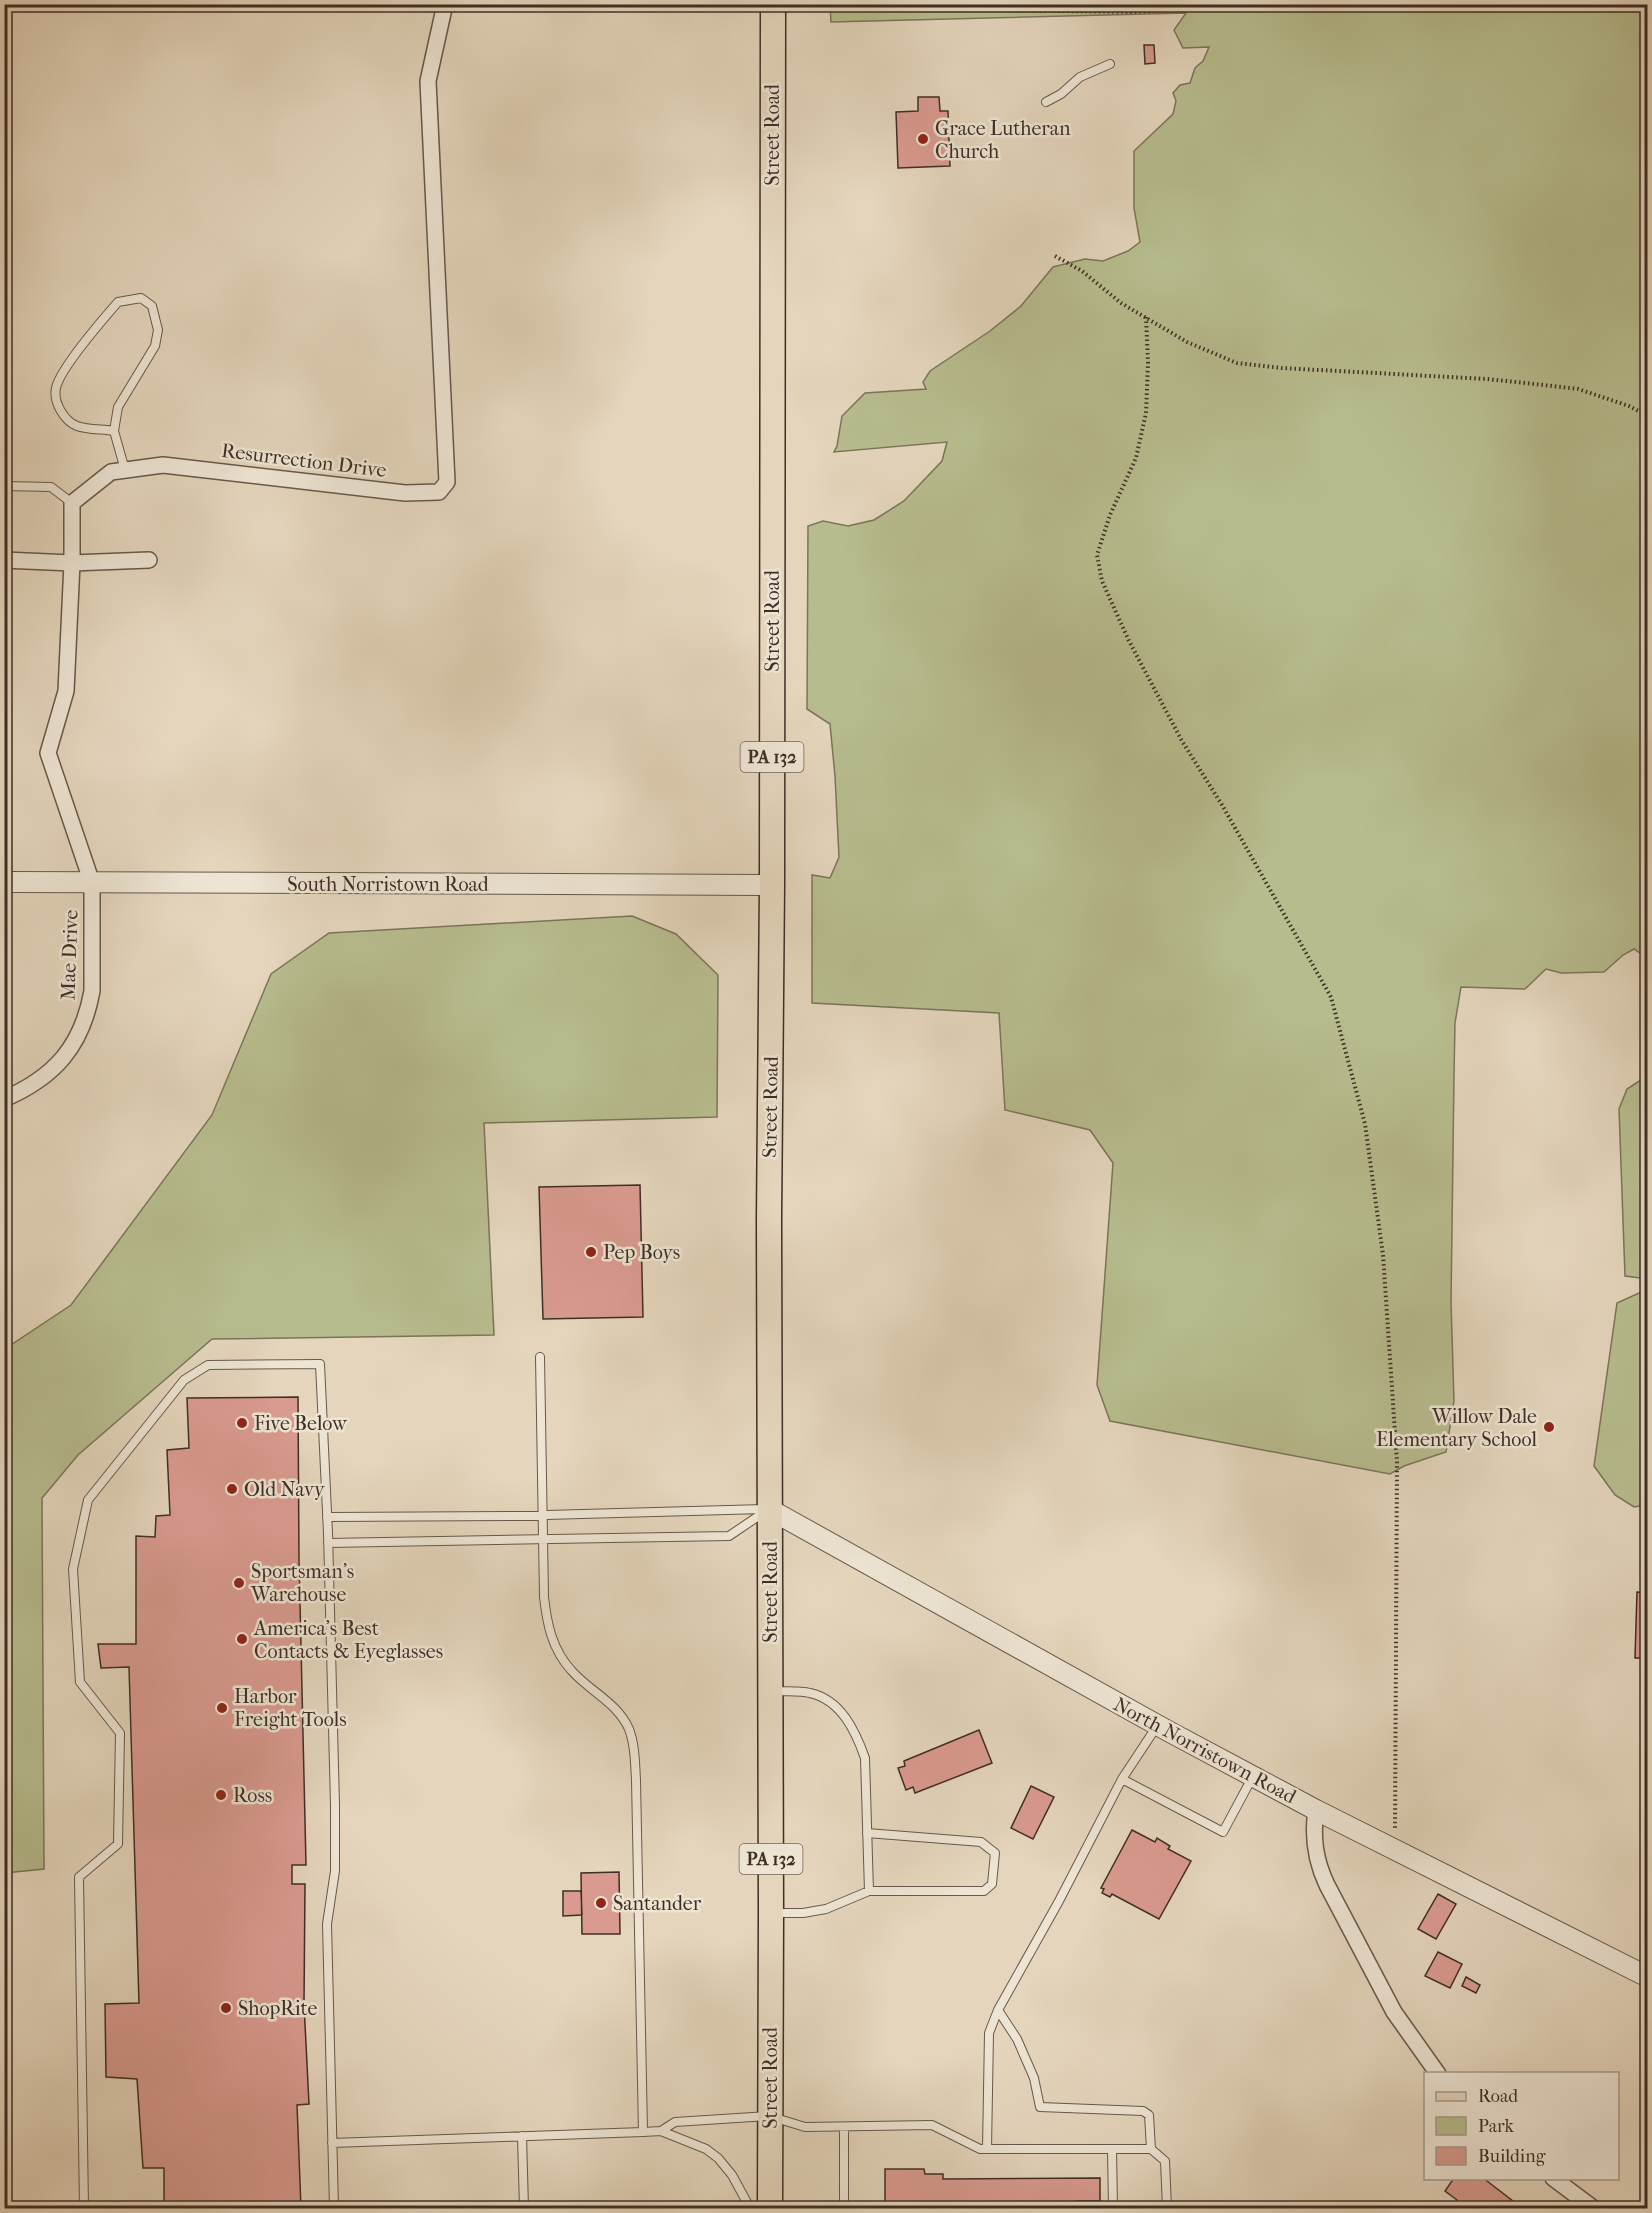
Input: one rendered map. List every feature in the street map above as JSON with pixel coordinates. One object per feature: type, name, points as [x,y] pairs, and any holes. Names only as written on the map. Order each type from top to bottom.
[{"type":"main road","name":"Street Road","points":[[770,2208],[769,1220],[772,885],[773,4]]},
{"type":"street","name":"Resurrection Drive","points":[[72,503],[111,472],[163,465],[405,493],[439,492],[447,482],[428,81],[445,4]]},
{"type":"street","points":[[72,503],[72,563],[66,691],[48,753],[92,883]]},
{"type":"street","points":[[4,560],[72,563],[149,560]]},
{"type":"street","name":"South Norristown Road","points":[[4,882],[772,885]]},
{"type":"street","name":"Mae Drive","points":[[4,1099],[30,1088],[46,1076],[65,1057],[80,1034],[89,1009],[92,991],[92,883]]},
{"type":"street","name":"North Norristown Road","points":[[769,1509],[1316,1810],[1647,1977]]},
{"type":"street","points":[[1316,1810],[1315,1849],[1326,1885],[1394,2012],[1437,2072]]},
{"type":"street","points":[[1557,2180],[1593,2208]]},
{"type":"lane","points":[[1046,102],[1061,94],[1080,77],[1110,64]]},
{"type":"lane","points":[[114,431],[78,426],[67,419],[56,402],[56,387],[72,360],[118,302],[141,298],[152,306],[158,330],[155,346],[118,407],[114,431],[125,470]]},
{"type":"lane","points":[[4,486],[51,487],[72,503]]},
{"type":"lane","points":[[540,1358],[544,1597],[548,1627],[553,1641],[572,1672],[616,1710],[628,1728],[633,1744],[636,1780],[643,2132]]},
{"type":"lane","points":[[84,2208],[79,1877],[118,1844],[120,1732],[80,1682],[73,1569],[88,1500],[184,1380],[207,1365],[320,1364],[336,1813],[335,1871],[327,1924],[334,2208]]},
{"type":"lane","points":[[327,1517],[544,1515],[769,1509]]},
{"type":"lane","points":[[328,1543],[729,1536],[769,1509]]},
{"type":"lane","points":[[771,1691],[808,1692],[827,1699],[841,1712],[850,1725],[865,1758],[869,1891]]},
{"type":"lane","points":[[987,2149],[989,2033],[998,2010],[1059,1901],[1122,1779],[1158,1725]]},
{"type":"lane","points":[[1122,1779],[1223,1832],[1253,1776]]},
{"type":"lane","points":[[771,1913],[803,1913],[826,1909],[869,1891],[984,1891],[992,1884],[994,1853],[981,1842],[867,1833]]},
{"type":"lane","points":[[998,2010],[1017,2039],[1034,2078],[1040,2107],[1143,2111],[1149,2115],[1151,2149]]},
{"type":"lane","points":[[661,2131],[675,2122],[769,2116],[806,2127],[932,2125],[980,2149],[1151,2149],[1165,2161],[1167,2208]]},
{"type":"lane","points":[[844,2127],[844,2208]]},
{"type":"lane","points":[[332,2143],[661,2131],[680,2140],[694,2143],[718,2158],[732,2175],[750,2208]]},
{"type":"lane","points":[[522,2136],[524,2208]]},
{"type":"lane","points":[[1112,2149],[1113,2208]]},
{"type":"path","points":[[910,4],[993,10],[1132,12],[1309,4]]},
{"type":"path","points":[[1055,256],[1082,271],[1121,303],[1187,342],[1237,363],[1282,368],[1487,379],[1578,389],[1619,403],[1647,416]]},
{"type":"path","points":[[1146,317],[1148,362],[1146,412],[1136,458],[1110,516],[1097,555],[1102,581],[1129,641],[1166,711],[1331,997],[1365,1125],[1383,1255],[1397,1462],[1395,1848]]},
{"type":"green space","points":[[830,5],[1647,5],[1647,958],[1634,949],[1623,955],[1604,972],[1561,973],[1546,969],[1525,989],[1461,987],[1455,1023],[1454,1076],[1451,1302],[1454,1401],[1446,1452],[1404,1466],[1390,1474],[1110,1421],[1097,1385],[1113,1163],[1090,1130],[1005,1110],[999,1013],[812,1003],[812,875],[830,878],[839,857],[830,724],[807,709],[808,526],[823,521],[848,526],[874,520],[904,501],[942,461],[947,442],[834,452],[842,416],[865,393],[926,389],[923,382],[930,371],[990,331],[1021,306],[1053,267],[1085,259],[1103,261],[1128,251],[1140,242],[1134,208],[1134,151],[1173,114],[1176,101],[1173,93],[1180,85],[1190,83],[1195,68],[1203,61],[1209,47],[1183,48],[1174,30],[1186,13],[831,22]]},
{"type":"green space","points":[[632,916],[676,934],[718,975],[717,1117],[484,1123],[494,1335],[212,1339],[78,1455],[42,1498],[44,1869],[5,1873],[5,1349],[71,1305],[212,1115],[271,974],[329,933]]},
{"type":"green space","points":[[1647,1076],[1647,1279],[1625,1276],[1619,1109],[1627,1089]]},
{"type":"green space","points":[[1647,1292],[1647,1505],[1634,1507],[1615,1495],[1594,1466],[1617,1303],[1639,1293]]},
{"type":"building","points":[[1144,45],[1154,45],[1155,63],[1145,64]]},
{"type":"building","name":"Grace Lutheran Church","points":[[918,97],[939,97],[940,111],[948,111],[950,166],[898,168],[896,112],[918,111]]},
{"type":"building","name":"Pep Boys","points":[[640,1185],[643,1317],[543,1319],[539,1187]]},
{"type":"building","points":[[298,1397],[306,1865],[292,1865],[292,1884],[305,1884],[304,2004],[309,2104],[297,2105],[301,2208],[164,2208],[164,2168],[143,2168],[137,2079],[106,2077],[105,2004],[139,2003],[129,1667],[101,1668],[98,1644],[136,1644],[136,1536],[155,1537],[156,1516],[170,1515],[167,1450],[189,1448],[187,1398]]},
{"type":"building","points":[[1637,1592],[1648,1593],[1648,1658],[1635,1658]]},
{"type":"building","points":[[979,1730],[992,1763],[915,1793],[913,1787],[906,1790],[898,1768],[905,1766],[904,1761]]},
{"type":"building","points":[[1031,1786],[1054,1797],[1033,1839],[1011,1828]]},
{"type":"building","points":[[1132,1830],[1155,1842],[1157,1838],[1170,1846],[1168,1849],[1191,1861],[1159,1919],[1112,1894],[1110,1897],[1102,1893],[1104,1889],[1101,1888]]},
{"type":"building","name":"Santander","points":[[619,1872],[620,1934],[582,1934],[581,1873]]},
{"type":"building","points":[[563,1891],[581,1891],[582,1915],[563,1916]]},
{"type":"building","points":[[1438,1894],[1456,1904],[1436,1939],[1418,1929]]},
{"type":"building","points":[[1438,1952],[1462,1964],[1450,1988],[1425,1976]]},
{"type":"building","points":[[1466,1977],[1480,1985],[1476,1993],[1462,1986]]},
{"type":"building","points":[[885,2169],[924,2169],[925,2174],[943,2174],[943,2179],[1100,2178],[1100,2201],[1077,2201],[1077,2208],[885,2208]]},
{"type":"building","points":[[1453,2180],[1486,2180],[1522,2208],[1461,2208],[1454,2203],[1457,2200],[1445,2191]]},
{"type":"place","name":"Grace Lutheran Church","points":[[923,139]]},
{"type":"place","name":"Pep Boys","points":[[591,1252]]},
{"type":"place","name":"Five Below","points":[[242,1423]]},
{"type":"place","name":"Willow Dale Elementary School","points":[[1549,1427]]},
{"type":"place","name":"Old Navy","points":[[232,1489]]},
{"type":"place","name":"Sportsman's Warehouse","points":[[239,1583]]},
{"type":"place","name":"America's Best Contacts & Eyeglasses","points":[[242,1639]]},
{"type":"place","name":"Harbor Freight Tools","points":[[222,1708]]},
{"type":"place","name":"Ross","points":[[221,1795]]},
{"type":"place","name":"Santander","points":[[601,1903]]},
{"type":"place","name":"ShopRite","points":[[226,2008]]}]
